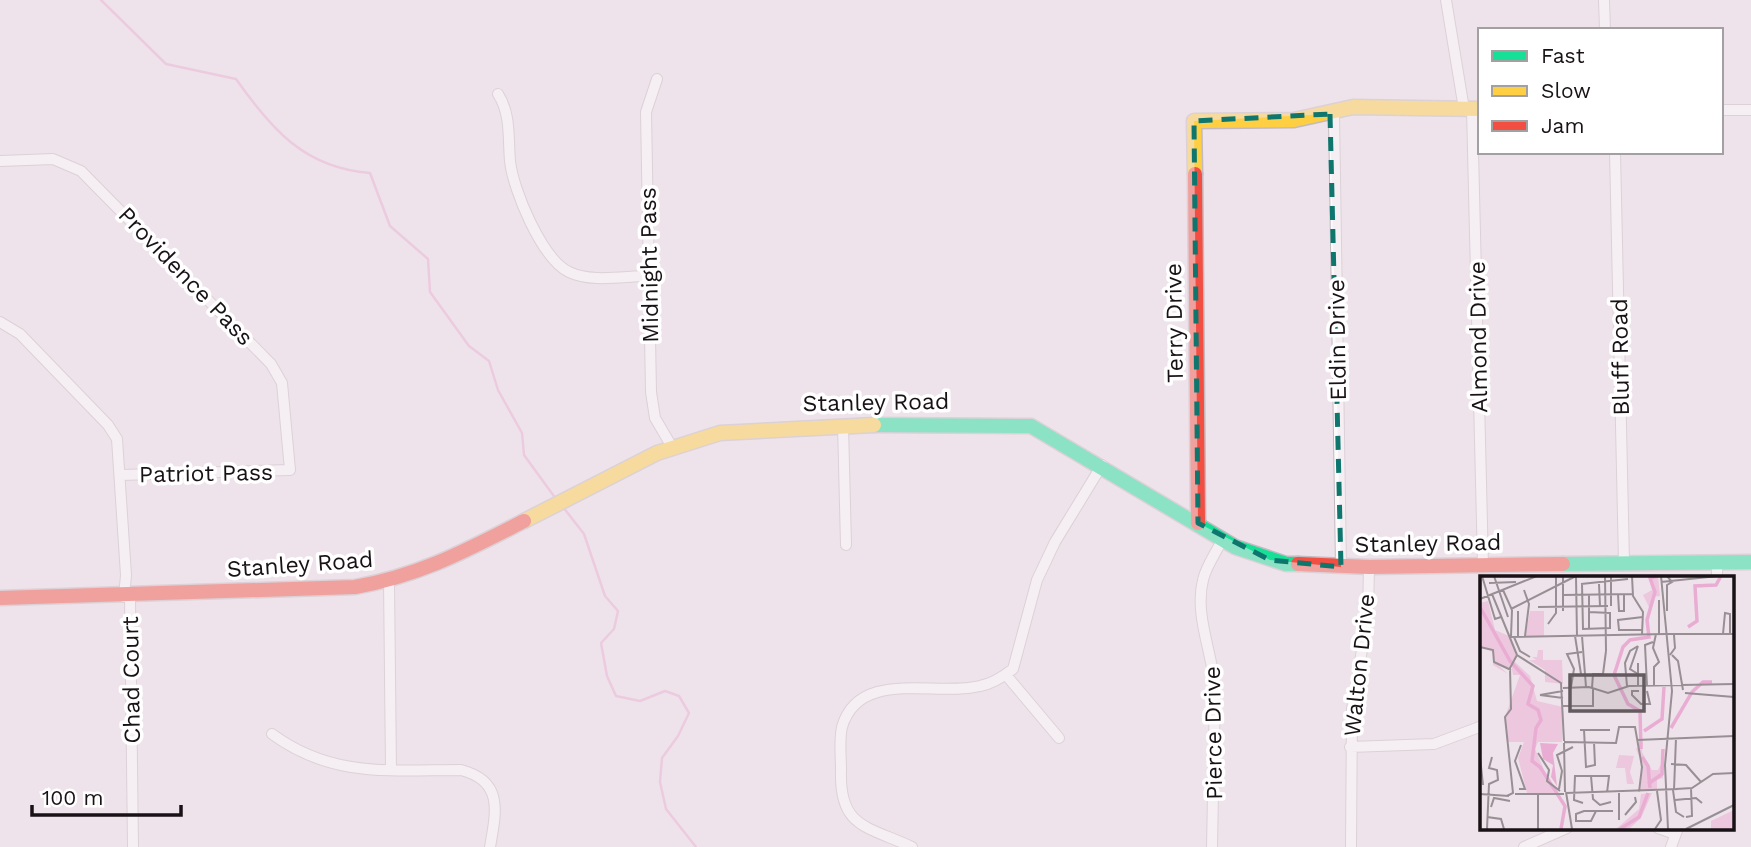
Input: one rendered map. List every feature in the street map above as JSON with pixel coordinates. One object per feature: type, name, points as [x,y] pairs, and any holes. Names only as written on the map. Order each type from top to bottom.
[{"type":"street","name":"Almond Drive","points":[[1446,0],[1472,109],[1483,565]]},
{"type":"street","points":[[1604,0],[1605,28]]},
{"type":"street","name":"Midnight Pass","points":[[657,79],[646,112],[652,405],[661,431],[672,447]]},
{"type":"street","points":[[498,94],[506,107],[516,188],[553,259],[563,268],[582,276],[649,276]]},
{"type":"street","points":[[1334,112],[1366,107],[1472,109]]},
{"type":"street","points":[[1723,110],[1751,110]]},
{"type":"street","name":"Terry Drive","points":[[1198,523],[1194,121],[1294,120],[1334,112]]},
{"type":"street","name":"Eldin Drive","points":[[1334,112],[1341,567]]},
{"type":"street","name":"Bluff Road","points":[[1615,154],[1624,562]]},
{"type":"street","name":"Providence Pass","points":[[0,161],[53,159],[82,171],[271,364],[282,383],[290,471]]},
{"type":"street","name":"Chad Court","points":[[0,323],[20,334],[108,425],[120,448],[127,597],[133,847]]},
{"type":"street","points":[[843,425],[846,545]]},
{"type":"street","name":"Stanley Road","points":[[0,598],[127,597],[355,587],[389,581],[435,565],[672,447],[720,433],[843,425],[1031,426],[1102,465],[1222,540],[1270,560],[1368,568],[1624,562],[1717,570],[1751,562]]},
{"type":"street","points":[[912,847],[863,826],[844,806],[841,778],[842,729],[851,709],[864,696],[874,693],[979,687],[1013,669],[1037,580],[1055,542],[1102,465]]},
{"type":"street","name":"Patriot Pass","points":[[121,475],[290,471]]},
{"type":"street","name":"Pierce Drive","points":[[1212,847],[1215,689],[1214,667],[1202,614],[1201,592],[1206,572],[1222,540]]},
{"type":"street","name":"Walton Drive","points":[[1351,847],[1350,747],[1354,687],[1368,614],[1368,568]]},
{"type":"street","points":[[389,581],[391,770]]},
{"type":"street","points":[[1006,675],[1059,738]]},
{"type":"street","points":[[1350,747],[1434,744],[1480,727]]},
{"type":"street","points":[[272,734],[330,764],[366,771],[460,770],[484,781],[496,804],[490,847]]},
{"type":"street","points":[[1524,847],[1562,830]]},
{"type":"street","points":[[1671,847],[1677,831]]},
{"type":"highlighted area","points":[[1330,114],[1341,567],[1270,560],[1198,523],[1194,121]]},
{"type":"waterway","points":[[101,0],[166,64],[236,79],[277,130],[309,155],[347,170],[370,173],[390,226],[428,259],[430,292],[469,346],[489,361],[498,390],[522,433],[524,455],[556,499]]},
{"type":"waterway","points":[[563,507],[584,534],[605,596],[618,611],[614,629],[601,643],[607,676],[616,696],[640,701],[665,691],[679,696],[689,713],[678,736],[662,758],[660,782],[666,809],[696,847]]},
{"type":"traffic: fast","points":[[874,425],[1031,426],[1235,547],[1286,564],[1298,564]]},
{"type":"traffic: fast","points":[[1563,564],[1751,562]]},
{"type":"traffic: slow","points":[[1195,174],[1194,121],[1294,120],[1353,107],[1478,109]]},
{"type":"traffic: slow","points":[[524,521],[657,453],[720,433],[874,425]]},
{"type":"traffic: jam","points":[[1195,174],[1198,523]]},
{"type":"traffic: jam","points":[[0,598],[355,587],[422,569],[524,521]]},
{"type":"traffic: jam","points":[[1298,564],[1369,567],[1563,564]]}]
